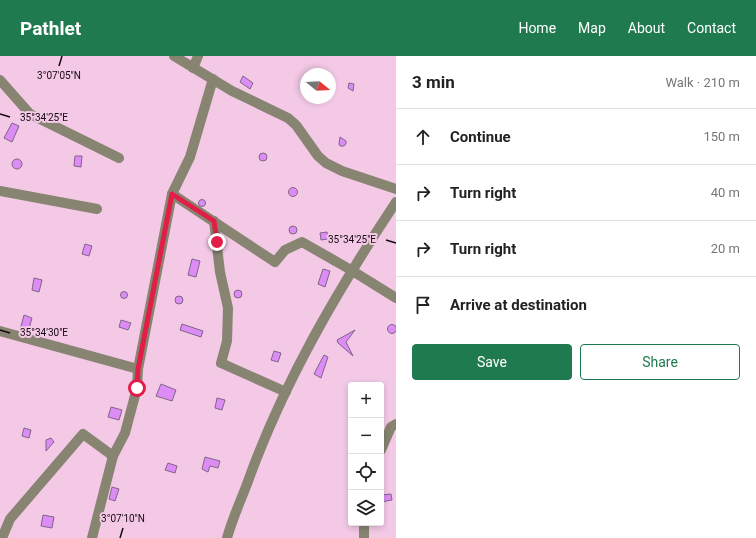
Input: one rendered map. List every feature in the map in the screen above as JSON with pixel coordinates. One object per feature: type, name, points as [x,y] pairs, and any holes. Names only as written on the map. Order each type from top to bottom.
[{"type":"street","points":[[174,56],[232,91],[288,118],[296,125],[318,156],[326,163],[342,171],[396,189]]},
{"type":"street","points":[[193,68],[198,56]]},
{"type":"street","points":[[92,538],[113,456],[125,433],[137,388],[138,369],[172,194],[190,157],[212,79]]},
{"type":"street","points":[[0,80],[30,114],[118,158]]},
{"type":"street","points":[[0,192],[97,209]]},
{"type":"street","points":[[172,194],[275,262],[285,250],[302,242],[396,298]]},
{"type":"street","points":[[227,538],[257,456],[286,392],[318,329],[351,270],[396,202]]},
{"type":"street","points":[[214,221],[220,272],[228,308],[227,341],[221,364],[286,392]]},
{"type":"street","points":[[0,331],[138,369]]},
{"type":"street","points":[[384,443],[391,427],[396,424]]},
{"type":"street","points":[[2,538],[10,519],[83,434],[113,456]]},
{"type":"street","points":[[364,526],[364,538]]},
{"type":"building","points":[[243,76],[253,83],[250,89],[240,82]]},
{"type":"building","points":[[349,83],[354,84],[353,91],[348,88]]},
{"type":"building","points":[[12,123],[19,126],[12,142],[4,138]]},
{"type":"building","points":[[340,137],[346,141],[344,146],[340,146],[339,144]]},
{"type":"building","points":[[261,153],[265,153],[267,157],[265,161],[261,161],[259,159],[259,155]]},
{"type":"building","points":[[75,156],[82,156],[81,167],[74,166]]},
{"type":"building","points":[[15,159],[19,159],[21,160],[21,168],[15,169],[12,166],[12,162]]},
{"type":"building","points":[[291,188],[295,188],[297,192],[295,196],[291,196],[289,194],[289,190]]},
{"type":"building","points":[[202,200],[205,203],[202,206],[199,203]]},
{"type":"building","points":[[291,226],[295,226],[297,230],[295,234],[291,234],[289,232],[289,228]]},
{"type":"building","points":[[327,232],[328,239],[321,240],[320,233]]},
{"type":"building","points":[[85,244],[92,246],[89,256],[82,254]]},
{"type":"building","points":[[192,259],[200,261],[196,277],[188,275]]},
{"type":"building","points":[[323,269],[330,271],[325,287],[318,284]]},
{"type":"building","points":[[34,278],[42,280],[39,292],[32,290]]},
{"type":"building","points":[[238,290],[241,291],[241,297],[238,298],[235,297],[234,294],[235,291]]},
{"type":"building","points":[[124,291],[127,292],[127,298],[124,299],[121,298],[120,295],[121,292]]},
{"type":"building","points":[[179,296],[182,297],[182,303],[179,304],[176,303],[175,300],[176,297]]},
{"type":"building","points":[[24,315],[32,318],[28,332],[20,330]]},
{"type":"building","points":[[121,320],[131,323],[128,330],[119,327]]},
{"type":"building","points":[[182,324],[203,331],[201,337],[180,330]]},
{"type":"building","points":[[390,325],[394,325],[396,329],[394,333],[390,333],[388,331],[388,327]]},
{"type":"building","points":[[355,330],[346,342],[353,356],[338,343],[337,340]]},
{"type":"building","points":[[274,351],[281,353],[278,362],[271,360]]},
{"type":"building","points":[[324,355],[328,357],[321,378],[314,374]]},
{"type":"building","points":[[161,384],[176,390],[172,401],[156,396]]},
{"type":"building","points":[[217,398],[225,400],[222,410],[215,408]]},
{"type":"building","points":[[111,407],[122,410],[119,420],[108,417]]},
{"type":"building","points":[[24,428],[31,430],[29,438],[22,436]]},
{"type":"building","points":[[51,438],[54,442],[46,451],[46,440]]},
{"type":"building","points":[[205,457],[220,461],[218,468],[210,466],[208,472],[202,469]]},
{"type":"building","points":[[168,463],[177,466],[175,473],[165,470]]},
{"type":"building","points":[[112,487],[119,489],[115,501],[109,499]]},
{"type":"building","points":[[391,494],[392,500],[384,501],[384,495]]},
{"type":"building","points":[[43,515],[54,517],[52,528],[41,526]]},
{"type":"route","points":[[137,388],[138,369],[172,194],[214,221],[217,242]]}]
